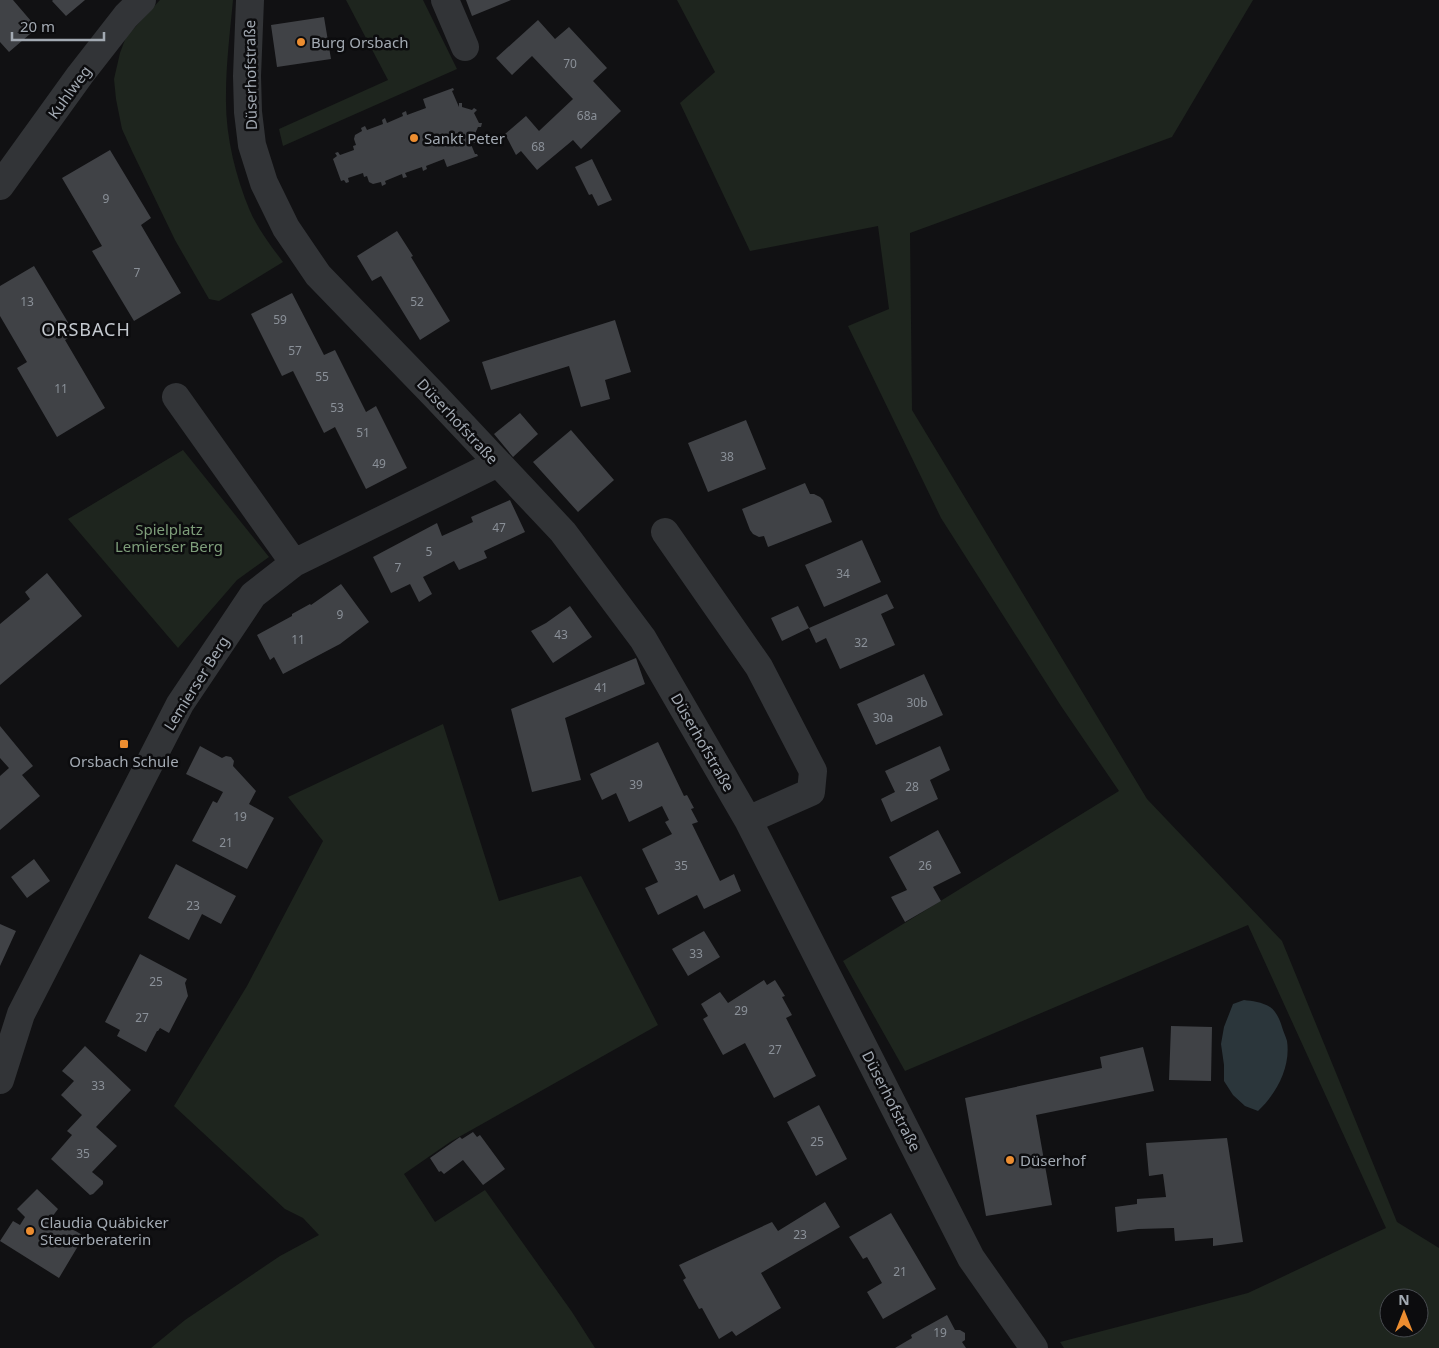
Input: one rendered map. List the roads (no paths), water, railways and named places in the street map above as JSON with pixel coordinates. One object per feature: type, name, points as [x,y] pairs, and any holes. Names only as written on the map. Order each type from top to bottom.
[{"type":"street","name":"Kuhlweg","points":[[0,186],[80,75],[126,16],[142,0]]},
{"type":"street","name":"Düserhofstraße","points":[[250,0],[247,76],[248,112],[252,145],[264,183],[286,228],[318,276],[563,532],[643,639],[748,820],[971,1258],[1034,1348]]},
{"type":"street","points":[[444,0],[465,47]]},
{"type":"street","points":[[176,397],[294,563]]},
{"type":"street","name":"Lemierser Berg","points":[[0,1080],[21,1014],[180,704],[253,594],[294,563],[498,463]]},
{"type":"street","points":[[665,532],[759,667],[813,771],[811,792],[748,820]]},
{"type":"place","name":"Burg Orsbach","points":[[301,42]]},
{"type":"place","name":"Sankt Peter","points":[[414,138]]},
{"type":"place","name":"Orsbach Schule","points":[[124,744]]},
{"type":"place","name":"Düserhof","points":[[1010,1160]]},
{"type":"place","name":"Claudia Quäbicker Steuerberaterin","points":[[30,1231]]},
{"type":"district","name":"ORSBACH","points":[[86,329]]},
{"type":"park label","name":"Spielplatz Lemierser Berg","points":[[169,538]]}]
